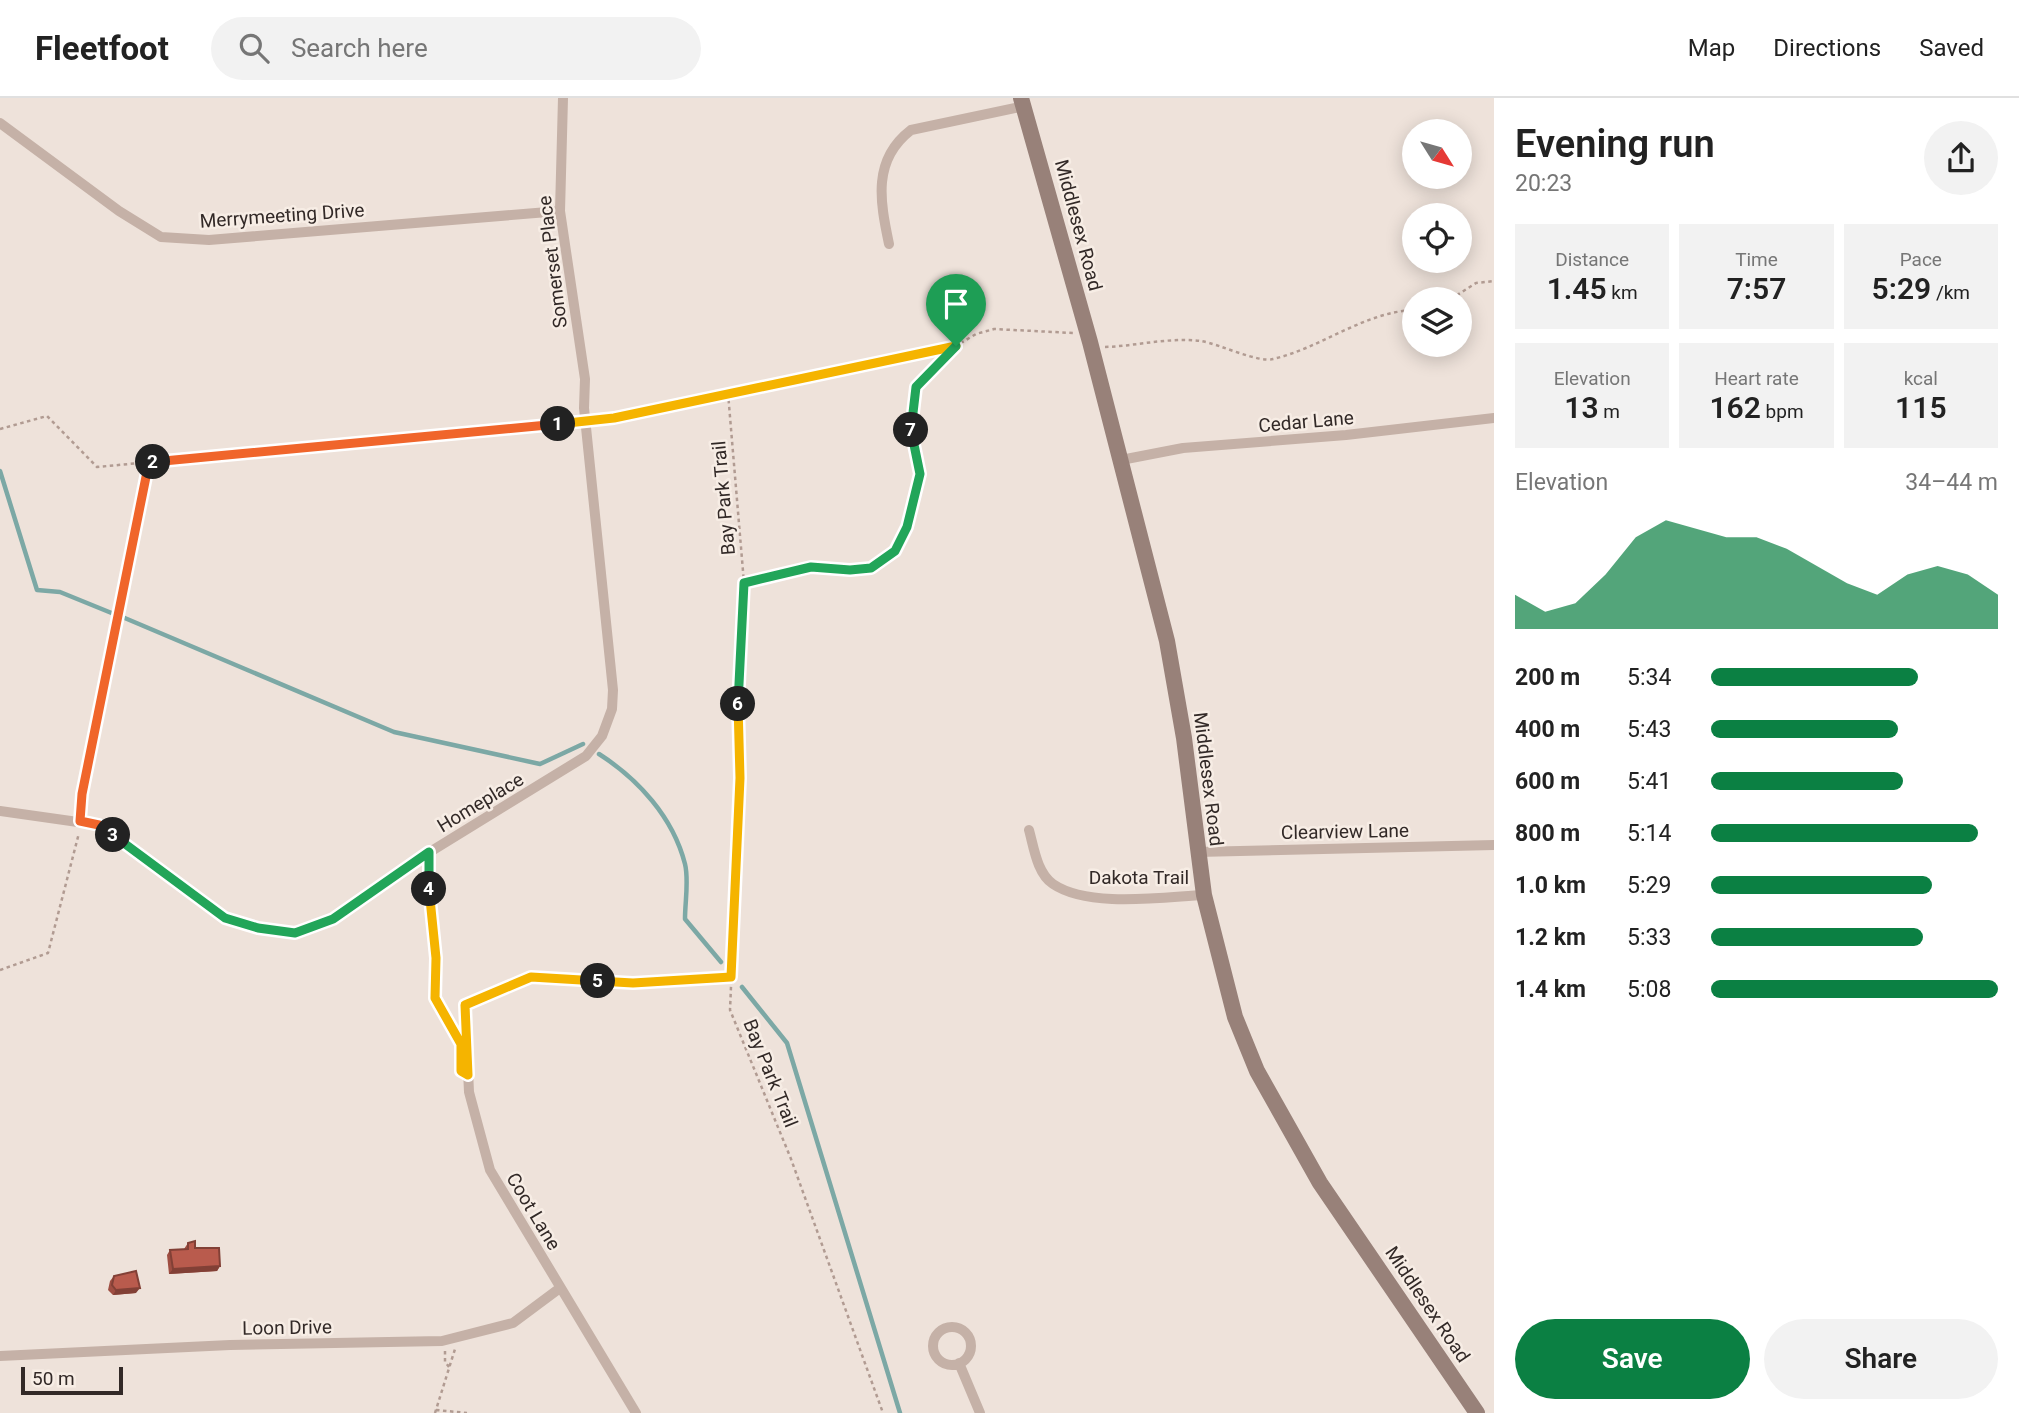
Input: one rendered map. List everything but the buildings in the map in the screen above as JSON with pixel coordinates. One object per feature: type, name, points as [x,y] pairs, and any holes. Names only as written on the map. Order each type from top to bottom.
[{"type":"main road","name":"Middlesex Road","points":[[1023,102],[1090,342],[1167,641],[1184,738],[1204,895],[1235,1017],[1257,1072],[1320,1183],[1477,1413]]},
{"type":"street","name":"Somerset Place","points":[[563,98],[560,211],[585,379],[584,408]]},
{"type":"street","points":[[889,244],[879,184],[887,158],[897,141],[911,130],[1023,102]]},
{"type":"street","name":"Merrymeeting Drive","points":[[0,123],[119,211],[161,237],[209,240],[560,211]]},
{"type":"street","name":"Homeplace","points":[[0,811],[99,825],[225,918],[258,928],[295,933],[333,919],[429,852],[586,756],[602,736],[612,709],[613,690],[584,408]]},
{"type":"street","name":"Cedar Lane","points":[[1121,460],[1183,449],[1346,435],[1494,418]]},
{"type":"street","name":"Dakota Trail","points":[[1029,830],[1037,861],[1046,876],[1053,884],[1077,894],[1138,898],[1204,895]]},
{"type":"street","name":"Clearview Lane","points":[[1197,852],[1494,845]]},
{"type":"street","name":"Coot Lane","points":[[465,1005],[469,1093],[490,1170],[636,1413]]},
{"type":"street","name":"Loon Drive","points":[[0,1356],[230,1345],[442,1341],[513,1323],[560,1288]]},
{"type":"street","points":[[959,1363],[980,1413]]},
{"type":"path","points":[[1470,287],[1476,283],[1494,281]]},
{"type":"path","points":[[744,583],[811,567],[850,570],[871,568],[895,551],[907,527],[920,474],[910,426],[916,387],[956,346],[976,334],[994,329],[1069,331],[1103,347],[1164,340],[1201,341],[1269,360],[1325,341],[1384,314],[1402,312]]},
{"type":"path","points":[[0,429],[47,416],[97,467],[614,418],[956,346]]},
{"type":"path","name":"Bay Park Trail","points":[[728,393],[744,583],[738,676],[740,778],[730,1010],[792,1159],[883,1413]]},
{"type":"path","points":[[0,970],[48,953],[80,821],[82,794],[149,462]]},
{"type":"path","points":[[429,852],[429,905],[436,958],[435,998],[456,1033]]},
{"type":"path","points":[[465,1005],[531,977],[633,983],[731,977]]},
{"type":"path","points":[[459,1337],[435,1411],[467,1413]]},
{"type":"waterway","points":[[0,471],[37,590],[60,592],[114,614]]},
{"type":"waterway","points":[[120,616],[394,732],[540,764],[583,744]]},
{"type":"waterway","points":[[599,754],[640,787],[672,830],[686,870],[685,919],[721,962]]},
{"type":"waterway","points":[[742,987],[787,1043],[900,1413]]},
{"type":"route","points":[[956,346],[916,387],[910,426],[920,474],[907,527],[895,551],[871,568],[834,570],[811,567],[762,581],[744,583],[738,676],[740,778],[731,977],[633,983],[531,977],[465,1005],[468,1075],[461,1071],[461,1044],[435,998],[436,958],[429,905],[429,852],[333,919],[295,933],[258,928],[225,918],[99,825],[80,821],[82,794],[149,462],[614,418],[956,346]]}]
